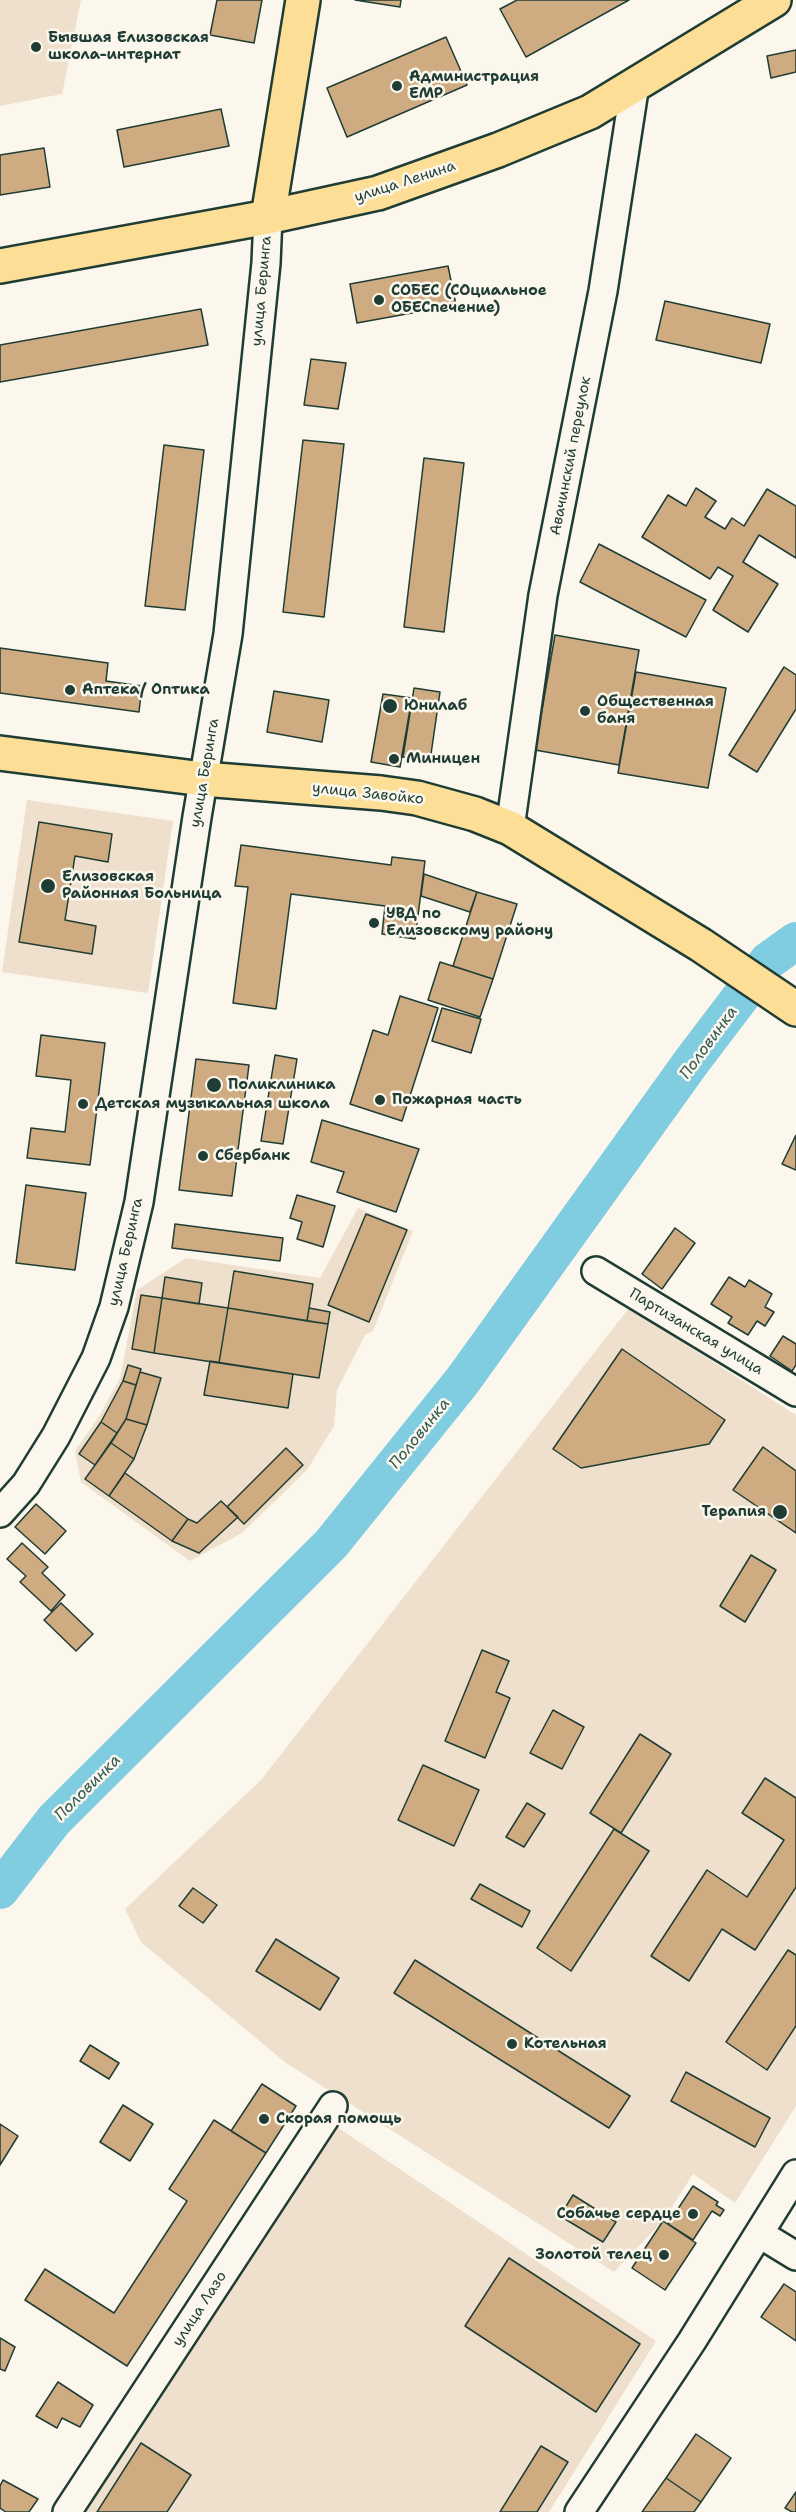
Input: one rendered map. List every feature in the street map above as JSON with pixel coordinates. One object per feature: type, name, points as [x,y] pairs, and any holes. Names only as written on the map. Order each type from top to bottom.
[{"type":"main road","name":"улица Беринга","points":[[268,217],[303,0]]},
{"type":"main road","name":"улица Ленина","points":[[0,266],[268,217],[378,194],[498,150],[590,112],[774,0]]},
{"type":"main road","name":"улица Завойко","points":[[0,753],[203,779],[381,793],[417,798],[475,814],[510,828],[701,945],[796,1009]]},
{"type":"street","name":"Авачинский переулок","points":[[510,828],[543,595],[603,291],[635,84]]},
{"type":"street","name":"улица Беринга","points":[[0,1513],[26,1484],[56,1436],[96,1358],[114,1307],[139,1202],[203,779],[228,634],[265,274],[268,217]]},
{"type":"street","name":"Партизанская улица","points":[[596,1271],[796,1392]]},
{"type":"street","name":"улица Лазо","points":[[67,2512],[333,2106]]},
{"type":"street","points":[[579,2512],[760,2234],[796,2174]]},
{"type":"street","points":[[760,2234],[796,2256]]},
{"type":"shaded area","name":"Бывшая Елизовская школа-интернат","points":[[0,0],[81,0],[62,94],[0,106]]},
{"type":"shaded area","points":[[27,800],[173,821],[148,993],[2,972]]},
{"type":"shaded area","points":[[358,1208],[413,1231],[373,1331],[365,1335],[337,1390],[334,1426],[307,1470],[242,1533],[190,1561],[81,1482],[75,1451],[98,1418],[120,1378],[137,1290],[186,1258],[320,1278]]},
{"type":"shaded area","points":[[629,1308],[796,1415],[796,2106],[735,2203],[693,2174],[663,2221],[614,2272],[286,2063],[141,1942],[125,1909],[261,1780]]},
{"type":"shaded area","points":[[331,2123],[656,2341],[549,2512],[83,2512]]},
{"type":"building","points":[[217,0],[262,0],[254,43],[210,35]]},
{"type":"building","points":[[355,0],[401,0],[400,7]]},
{"type":"building","points":[[517,0],[629,0],[526,57],[500,9]]},
{"type":"building","name":"Администрация ЕМР","points":[[446,37],[467,85],[347,137],[327,88]]},
{"type":"building","points":[[796,50],[796,72],[771,78],[767,56]]},
{"type":"building","points":[[221,109],[229,146],[124,167],[117,130]]},
{"type":"building","points":[[44,148],[50,187],[0,195],[0,155]]},
{"type":"building","points":[[448,266],[456,305],[357,323],[350,284]]},
{"type":"building","points":[[665,301],[770,324],[761,363],[656,340]]},
{"type":"building","points":[[201,309],[208,345],[0,382],[0,345]]},
{"type":"building","points":[[311,359],[346,363],[338,409],[304,405]]},
{"type":"building","points":[[303,440],[344,444],[324,617],[283,612]]},
{"type":"building","points":[[164,445],[204,450],[185,610],[145,606]]},
{"type":"building","points":[[424,458],[464,463],[444,632],[404,627]]},
{"type":"building","points":[[696,488],[716,501],[705,517],[725,529],[732,518],[744,526],[767,489],[796,506],[796,558],[759,535],[743,562],[778,584],[748,632],[713,610],[733,576],[718,567],[710,579],[642,537],[668,495],[686,506]]},
{"type":"building","points":[[599,544],[706,600],[686,637],[580,582]]},
{"type":"building","name":"Общественная баня","points":[[555,635],[639,650],[619,765],[535,750]]},
{"type":"building","points":[[0,648],[108,663],[106,681],[142,686],[139,712],[0,693]]},
{"type":"building","points":[[784,667],[796,675],[796,709],[757,772],[729,755]]},
{"type":"building","points":[[636,672],[726,688],[708,788],[618,773]]},
{"type":"building","points":[[414,688],[440,692],[430,761],[403,757]]},
{"type":"building","points":[[274,691],[329,700],[322,742],[267,732]]},
{"type":"building","points":[[383,694],[412,698],[400,767],[371,762]]},
{"type":"building","points":[[39,822],[112,834],[108,862],[75,856],[65,920],[96,926],[92,954],[19,942]]},
{"type":"building","points":[[241,845],[391,865],[392,857],[425,861],[415,939],[382,934],[385,906],[291,894],[276,1009],[233,1003],[248,887],[235,886]]},
{"type":"building","points":[[424,874],[477,892],[470,912],[421,896]]},
{"type":"building","points":[[477,892],[517,904],[493,979],[453,966]]},
{"type":"building","points":[[440,962],[493,979],[480,1017],[428,1000]]},
{"type":"building","points":[[400,996],[438,1008],[402,1121],[350,1104],[373,1030],[388,1035]]},
{"type":"building","points":[[442,1008],[481,1019],[471,1053],[432,1041]]},
{"type":"building","name":"Детская музыкальная школа","points":[[41,1035],[105,1043],[90,1165],[27,1158],[31,1128],[65,1132],[71,1080],[36,1076]]},
{"type":"building","points":[[275,1055],[297,1059],[283,1144],[261,1141]]},
{"type":"building","points":[[196,1059],[249,1065],[232,1196],[179,1190]]},
{"type":"building","points":[[322,1120],[419,1149],[396,1212],[337,1192],[344,1172],[311,1162]]},
{"type":"building","points":[[796,1135],[796,1170],[782,1164]]},
{"type":"building","points":[[26,1185],[86,1193],[75,1270],[16,1263]]},
{"type":"building","points":[[297,1195],[335,1206],[323,1247],[297,1239],[302,1222],[290,1218]]},
{"type":"building","points":[[366,1214],[407,1230],[369,1322],[328,1305]]},
{"type":"building","points":[[175,1224],[283,1238],[280,1261],[172,1248]]},
{"type":"building","points":[[675,1228],[695,1243],[662,1289],[642,1274]]},
{"type":"building","points":[[234,1271],[313,1284],[307,1321],[228,1308]]},
{"type":"building","points":[[165,1277],[202,1283],[199,1304],[162,1298]]},
{"type":"building","points":[[729,1277],[745,1287],[749,1280],[772,1294],[765,1307],[774,1312],[765,1326],[757,1321],[748,1335],[728,1323],[732,1317],[711,1304]]},
{"type":"building","points":[[141,1295],[162,1298],[154,1353],[132,1349]]},
{"type":"building","points":[[162,1298],[228,1308],[219,1363],[154,1353]]},
{"type":"building","points":[[228,1308],[328,1324],[319,1378],[219,1363]]},
{"type":"building","points":[[309,1308],[330,1312],[328,1324],[307,1321]]},
{"type":"building","points":[[783,1336],[796,1344],[796,1365],[792,1371],[770,1356]]},
{"type":"building","points":[[622,1349],[725,1420],[709,1444],[581,1468],[553,1449]]},
{"type":"building","points":[[210,1361],[293,1374],[288,1408],[204,1395]]},
{"type":"building","points":[[128,1365],[141,1369],[136,1385],[123,1381]]},
{"type":"building","points":[[140,1372],[161,1378],[147,1425],[126,1419]]},
{"type":"building","points":[[123,1381],[136,1385],[126,1419],[117,1433],[101,1422]]},
{"type":"building","points":[[126,1419],[147,1425],[134,1459],[111,1443]]},
{"type":"building","points":[[101,1422],[117,1433],[95,1465],[79,1454]]},
{"type":"building","points":[[111,1443],[134,1459],[109,1496],[85,1479]]},
{"type":"building","name":"Терапия","points":[[763,1447],[796,1471],[796,1533],[733,1490]]},
{"type":"building","points":[[286,1448],[303,1465],[244,1524],[227,1507]]},
{"type":"building","points":[[125,1473],[188,1519],[172,1541],[109,1496]]},
{"type":"building","points":[[221,1501],[238,1517],[199,1553],[172,1541],[188,1519],[197,1523]]},
{"type":"building","points":[[36,1504],[66,1531],[45,1554],[15,1527]]},
{"type":"building","points":[[22,1543],[48,1567],[42,1573],[65,1595],[51,1611],[20,1582],[26,1576],[7,1559]]},
{"type":"building","points":[[751,1555],[776,1570],[745,1622],[720,1606]]},
{"type":"building","points":[[61,1603],[93,1634],[76,1651],[44,1620]]},
{"type":"building","points":[[482,1650],[509,1661],[496,1692],[510,1698],[485,1758],[445,1741]]},
{"type":"building","points":[[553,1710],[584,1727],[562,1769],[530,1753]]},
{"type":"building","points":[[640,1734],[671,1754],[621,1833],[590,1813]]},
{"type":"building","points":[[423,1765],[479,1790],[454,1846],[398,1820]]},
{"type":"building","points":[[765,1778],[796,1798],[796,1887],[755,1950],[722,1929],[689,1981],[651,1956],[707,1870],[747,1897],[784,1840],[742,1813]]},
{"type":"building","points":[[527,1803],[545,1814],[524,1847],[506,1837]]},
{"type":"building","points":[[614,1829],[649,1851],[571,1971],[537,1948]]},
{"type":"building","points":[[480,1884],[530,1911],[522,1927],[471,1899]]},
{"type":"building","points":[[193,1888],[217,1905],[203,1923],[179,1906]]},
{"type":"building","points":[[276,1939],[339,1978],[320,2010],[256,1971]]},
{"type":"building","points":[[788,1950],[796,1955],[796,2026],[767,2070],[726,2042]]},
{"type":"building","name":"Котельная","points":[[415,1960],[630,2096],[609,2128],[394,1993]]},
{"type":"building","points":[[90,2045],[119,2063],[109,2079],[80,2061]]},
{"type":"building","points":[[686,2072],[770,2118],[755,2147],[671,2101]]},
{"type":"building","name":"Скорая помощь","points":[[262,2084],[296,2106],[266,2153],[231,2131]]},
{"type":"building","points":[[123,2105],[153,2124],[130,2161],[100,2142]]},
{"type":"building","points":[[214,2120],[266,2153],[127,2366],[25,2300],[45,2269],[114,2313],[187,2201],[169,2189]]},
{"type":"building","points":[[0,2124],[18,2136],[0,2165]]},
{"type":"building","name":"Собачье сердце","points":[[693,2186],[718,2202],[716,2205],[724,2210],[720,2216],[712,2211],[693,2240],[668,2224]]},
{"type":"building","points":[[573,2195],[616,2222],[603,2242],[560,2216]]},
{"type":"building","name":"Золотой телец","points":[[663,2221],[696,2243],[665,2290],[632,2268]]},
{"type":"building","points":[[509,2258],[640,2344],[596,2412],[465,2326]]},
{"type":"building","points":[[784,2284],[796,2292],[796,2341],[761,2317]]},
{"type":"building","points":[[0,2338],[15,2347],[5,2371],[0,2369]]},
{"type":"building","points":[[58,2382],[93,2405],[80,2427],[62,2418],[57,2428],[36,2416]]},
{"type":"building","points":[[696,2434],[731,2458],[701,2502],[666,2478]]},
{"type":"building","points":[[141,2443],[191,2475],[167,2512],[97,2512]]},
{"type":"building","points":[[541,2446],[568,2462],[537,2512],[500,2512]]},
{"type":"building","points":[[666,2478],[701,2502],[694,2512],[642,2512]]},
{"type":"building","points":[[3,2480],[38,2499],[29,2512],[6,2512],[0,2508],[0,2486]]},
{"type":"building","points":[[796,2492],[796,2512],[792,2512],[785,2508]]},
{"type":"waterway","name":"Половинка","points":[[0,1890],[54,1820],[331,1544],[463,1380],[692,1061],[768,961],[796,941]]},
{"type":"place","name":"Бывшая Елизовская школа-интернат","points":[[36,47]]},
{"type":"place","name":"Администрация ЕМР","points":[[397,86]]},
{"type":"place","name":"СОБЕС (СОциальное ОБЕСпечение)","points":[[379,300]]},
{"type":"place","name":"Аптека/ Оптика","points":[[70,690]]},
{"type":"place","name":"Юнилаб","points":[[390,706]]},
{"type":"place","name":"Общественная баня","points":[[585,711]]},
{"type":"place","name":"Миницен","points":[[394,759]]},
{"type":"place","name":"Елизовская Районная Больница","points":[[48,886]]},
{"type":"place","name":"УВД по Елизовскому району","points":[[374,923]]},
{"type":"place","name":"Поликлиника","points":[[214,1085]]},
{"type":"place","name":"Пожарная часть","points":[[380,1100]]},
{"type":"place","name":"Детская музыкальная школа","points":[[83,1104]]},
{"type":"place","name":"Сбербанк","points":[[203,1156]]},
{"type":"place","name":"Терапия","points":[[780,1512]]},
{"type":"place","name":"Котельная","points":[[512,2044]]},
{"type":"place","name":"Скорая помощь","points":[[264,2119]]},
{"type":"place","name":"Собачье сердце","points":[[693,2214]]},
{"type":"place","name":"Золотой телец","points":[[664,2255]]}]
